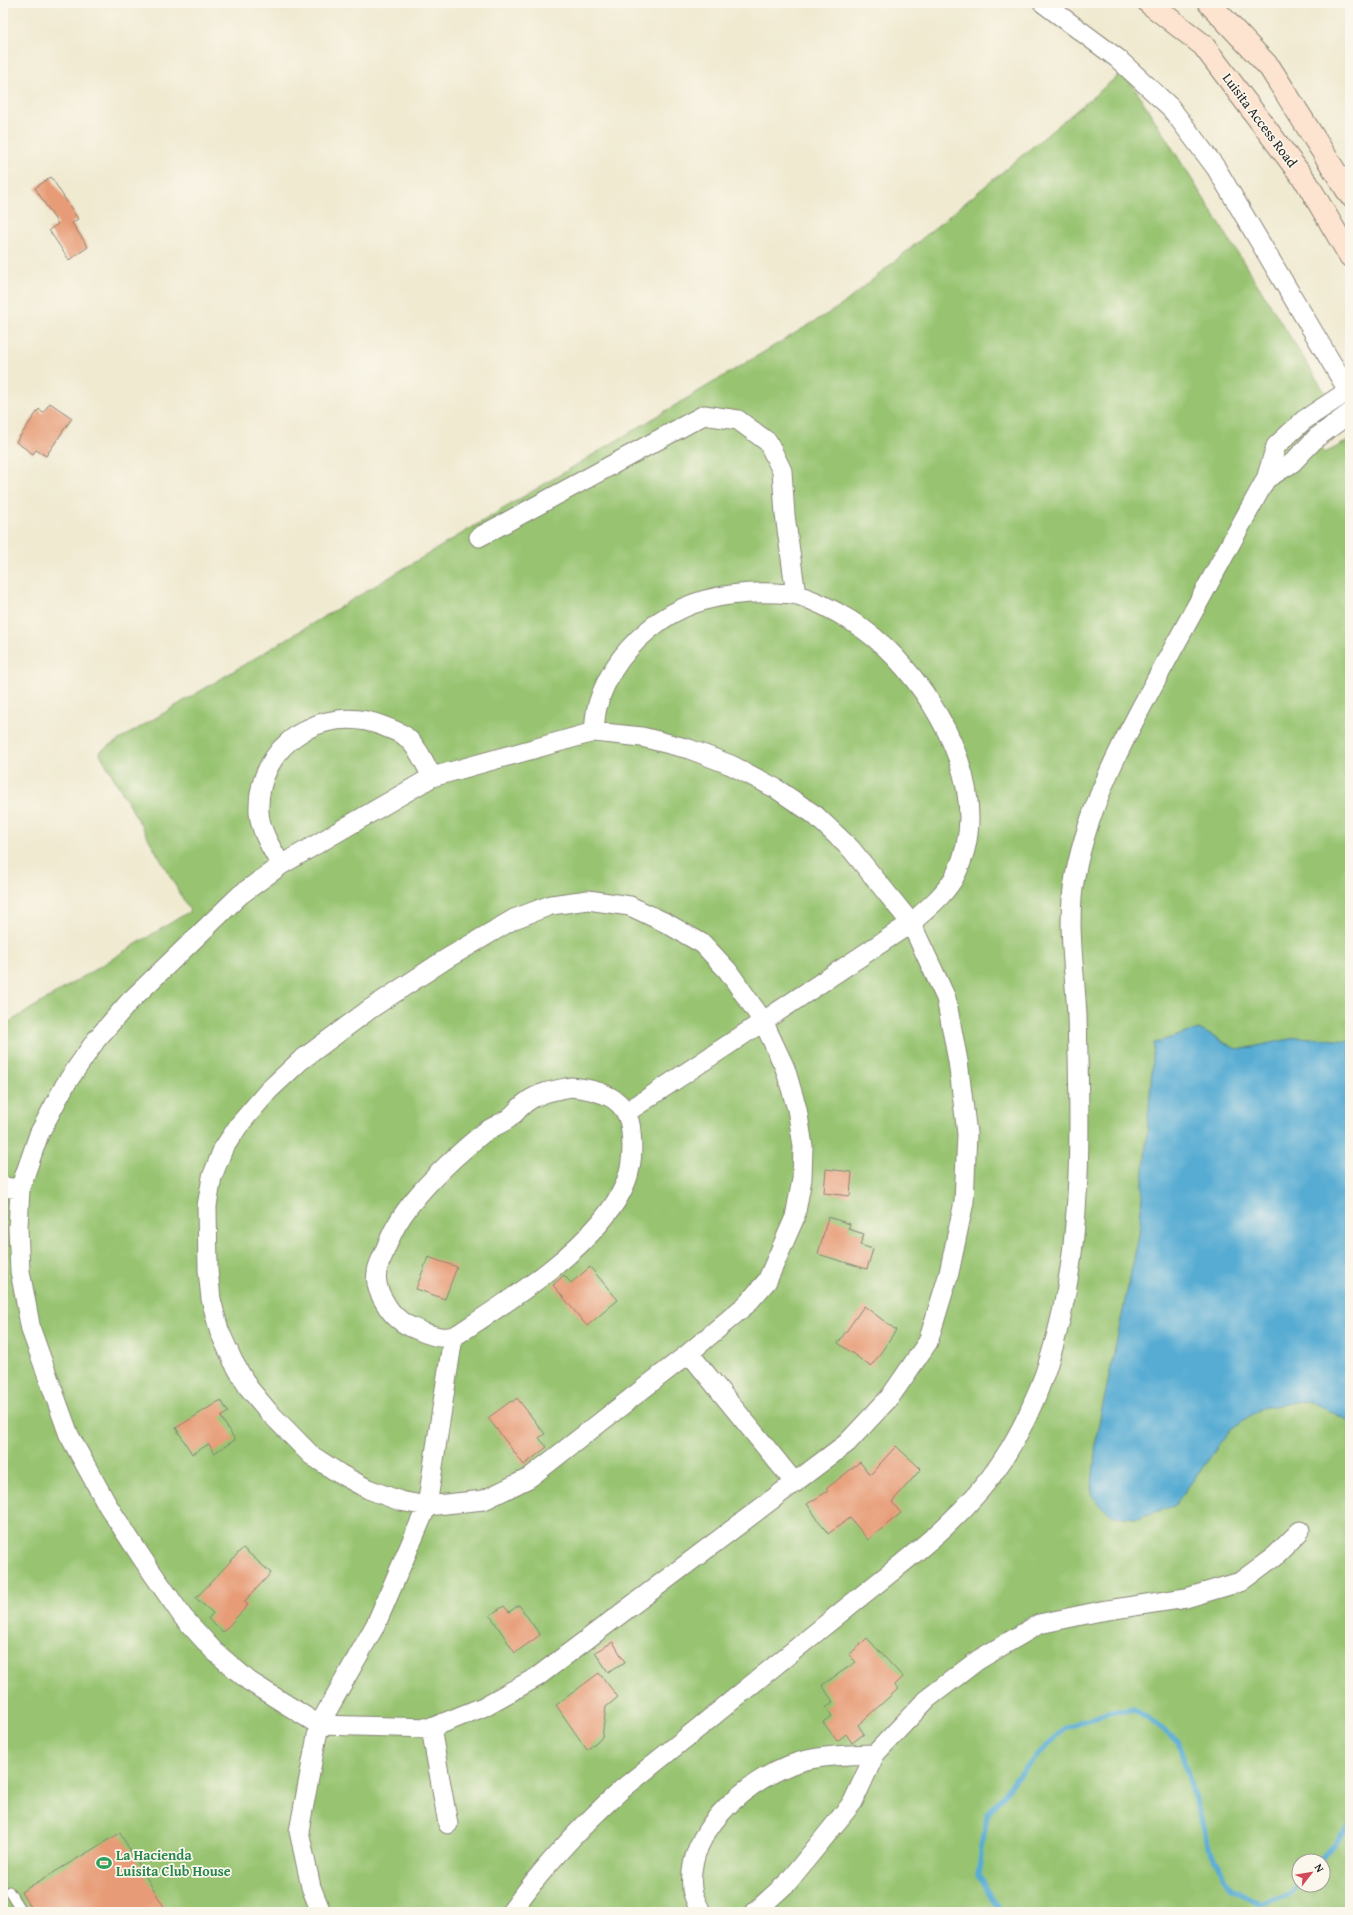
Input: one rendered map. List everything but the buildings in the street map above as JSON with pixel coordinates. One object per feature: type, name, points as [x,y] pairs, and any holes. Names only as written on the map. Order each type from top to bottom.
[{"type":"main road","name":"Luisita Access Road","points":[[1149,3],[1203,45],[1307,183],[1350,256]]},
{"type":"main road","points":[[1209,3],[1270,68],[1350,195]]},
{"type":"street","points":[[511,1912],[531,1883],[584,1824],[621,1790],[922,1547],[980,1492],[1004,1458],[1033,1407],[1053,1351],[1076,1227],[1079,1094],[1076,1006],[1071,946],[1074,881],[1085,834],[1121,744],[1266,479],[1276,446],[1304,420],[1349,392],[1216,168],[1170,107],[1117,58],[1043,3]]},
{"type":"street","points":[[1266,479],[1292,463],[1316,438],[1350,413]]},
{"type":"street","points":[[479,538],[704,415],[738,420],[768,442],[782,471],[785,515],[796,594]]},
{"type":"street","points":[[594,732],[598,705],[616,664],[647,630],[667,616],[690,604],[713,598],[754,592],[796,594],[837,613],[873,636],[895,657],[918,685],[935,710],[950,739],[962,770],[967,796],[969,824],[965,849],[956,874],[943,895],[911,923],[627,1112]]},
{"type":"street","points":[[281,865],[264,831],[259,812],[261,792],[266,771],[277,752],[293,738],[329,721],[348,718],[368,720],[404,735],[417,749],[432,777]]},
{"type":"street","points":[[594,732],[642,737],[688,749],[731,765],[775,788],[815,815],[851,849],[911,923],[946,998],[958,1061],[966,1134],[964,1202],[949,1274],[928,1342],[890,1397],[852,1437],[795,1483],[537,1677],[483,1707],[431,1728],[319,1724],[249,1681],[214,1650],[183,1617],[108,1506],[68,1434],[31,1330],[20,1271],[18,1228],[12,1188],[66,1085],[96,1040],[129,1002],[240,895],[281,865],[432,777],[594,732]]},
{"type":"street","points":[[588,900],[630,906],[666,923],[703,944],[728,972],[763,1021],[785,1068],[797,1109],[803,1146],[802,1179],[795,1217],[767,1281],[747,1304],[689,1353],[529,1478],[484,1500],[427,1506],[400,1501],[368,1489],[340,1474],[311,1455],[274,1417],[248,1387],[233,1361],[219,1330],[211,1299],[208,1270],[206,1206],[212,1177],[223,1149],[239,1125],[268,1090],[300,1062],[370,1009],[446,959],[514,919],[551,906],[588,900]]},
{"type":"street","points":[[571,1087],[594,1090],[613,1098],[627,1112],[631,1130],[632,1150],[626,1182],[612,1206],[596,1227],[548,1272],[523,1291],[453,1337],[438,1336],[405,1326],[390,1312],[378,1292],[376,1272],[396,1226],[427,1186],[484,1132],[508,1118],[528,1100],[552,1091],[571,1087]]},
{"type":"street","points":[[320,1912],[311,1887],[299,1831],[319,1724],[376,1624],[427,1506],[453,1337]]},
{"type":"street","points":[[689,1353],[795,1483]]},
{"type":"street","points":[[755,1912],[788,1882],[852,1802],[875,1754],[927,1699],[978,1660],[1039,1624],[1101,1611],[1186,1598],[1240,1582],[1275,1556],[1300,1531]]},
{"type":"street","points":[[431,1728],[448,1824]]},
{"type":"street","points":[[701,1912],[692,1890],[692,1865],[704,1835],[721,1814],[752,1786],[791,1765],[834,1755],[875,1754]]},
{"type":"lane","points":[[9,1891],[22,1912]]},
{"type":"green space","points":[[1124,71],[1329,399],[1304,420],[1325,453],[1350,440],[1350,1912],[3,1912],[3,1026],[190,911],[99,752],[842,305]]},
{"type":"water","points":[[1199,1029],[1238,1050],[1299,1037],[1350,1041],[1350,1418],[1347,1420],[1308,1400],[1261,1408],[1231,1429],[1174,1506],[1137,1518],[1112,1516],[1091,1496],[1097,1433],[1139,1235],[1154,1043]]},
{"type":"waterway","points":[[1001,1912],[978,1875],[987,1815],[1026,1767],[1065,1728],[1108,1713],[1134,1708],[1178,1741],[1211,1854],[1232,1889],[1261,1904],[1292,1893]]},
{"type":"waterway","points":[[1326,1853],[1350,1825]]},
{"type":"place","name":"La Hacienda Luisita Club House","points":[[104,1863]]}]
